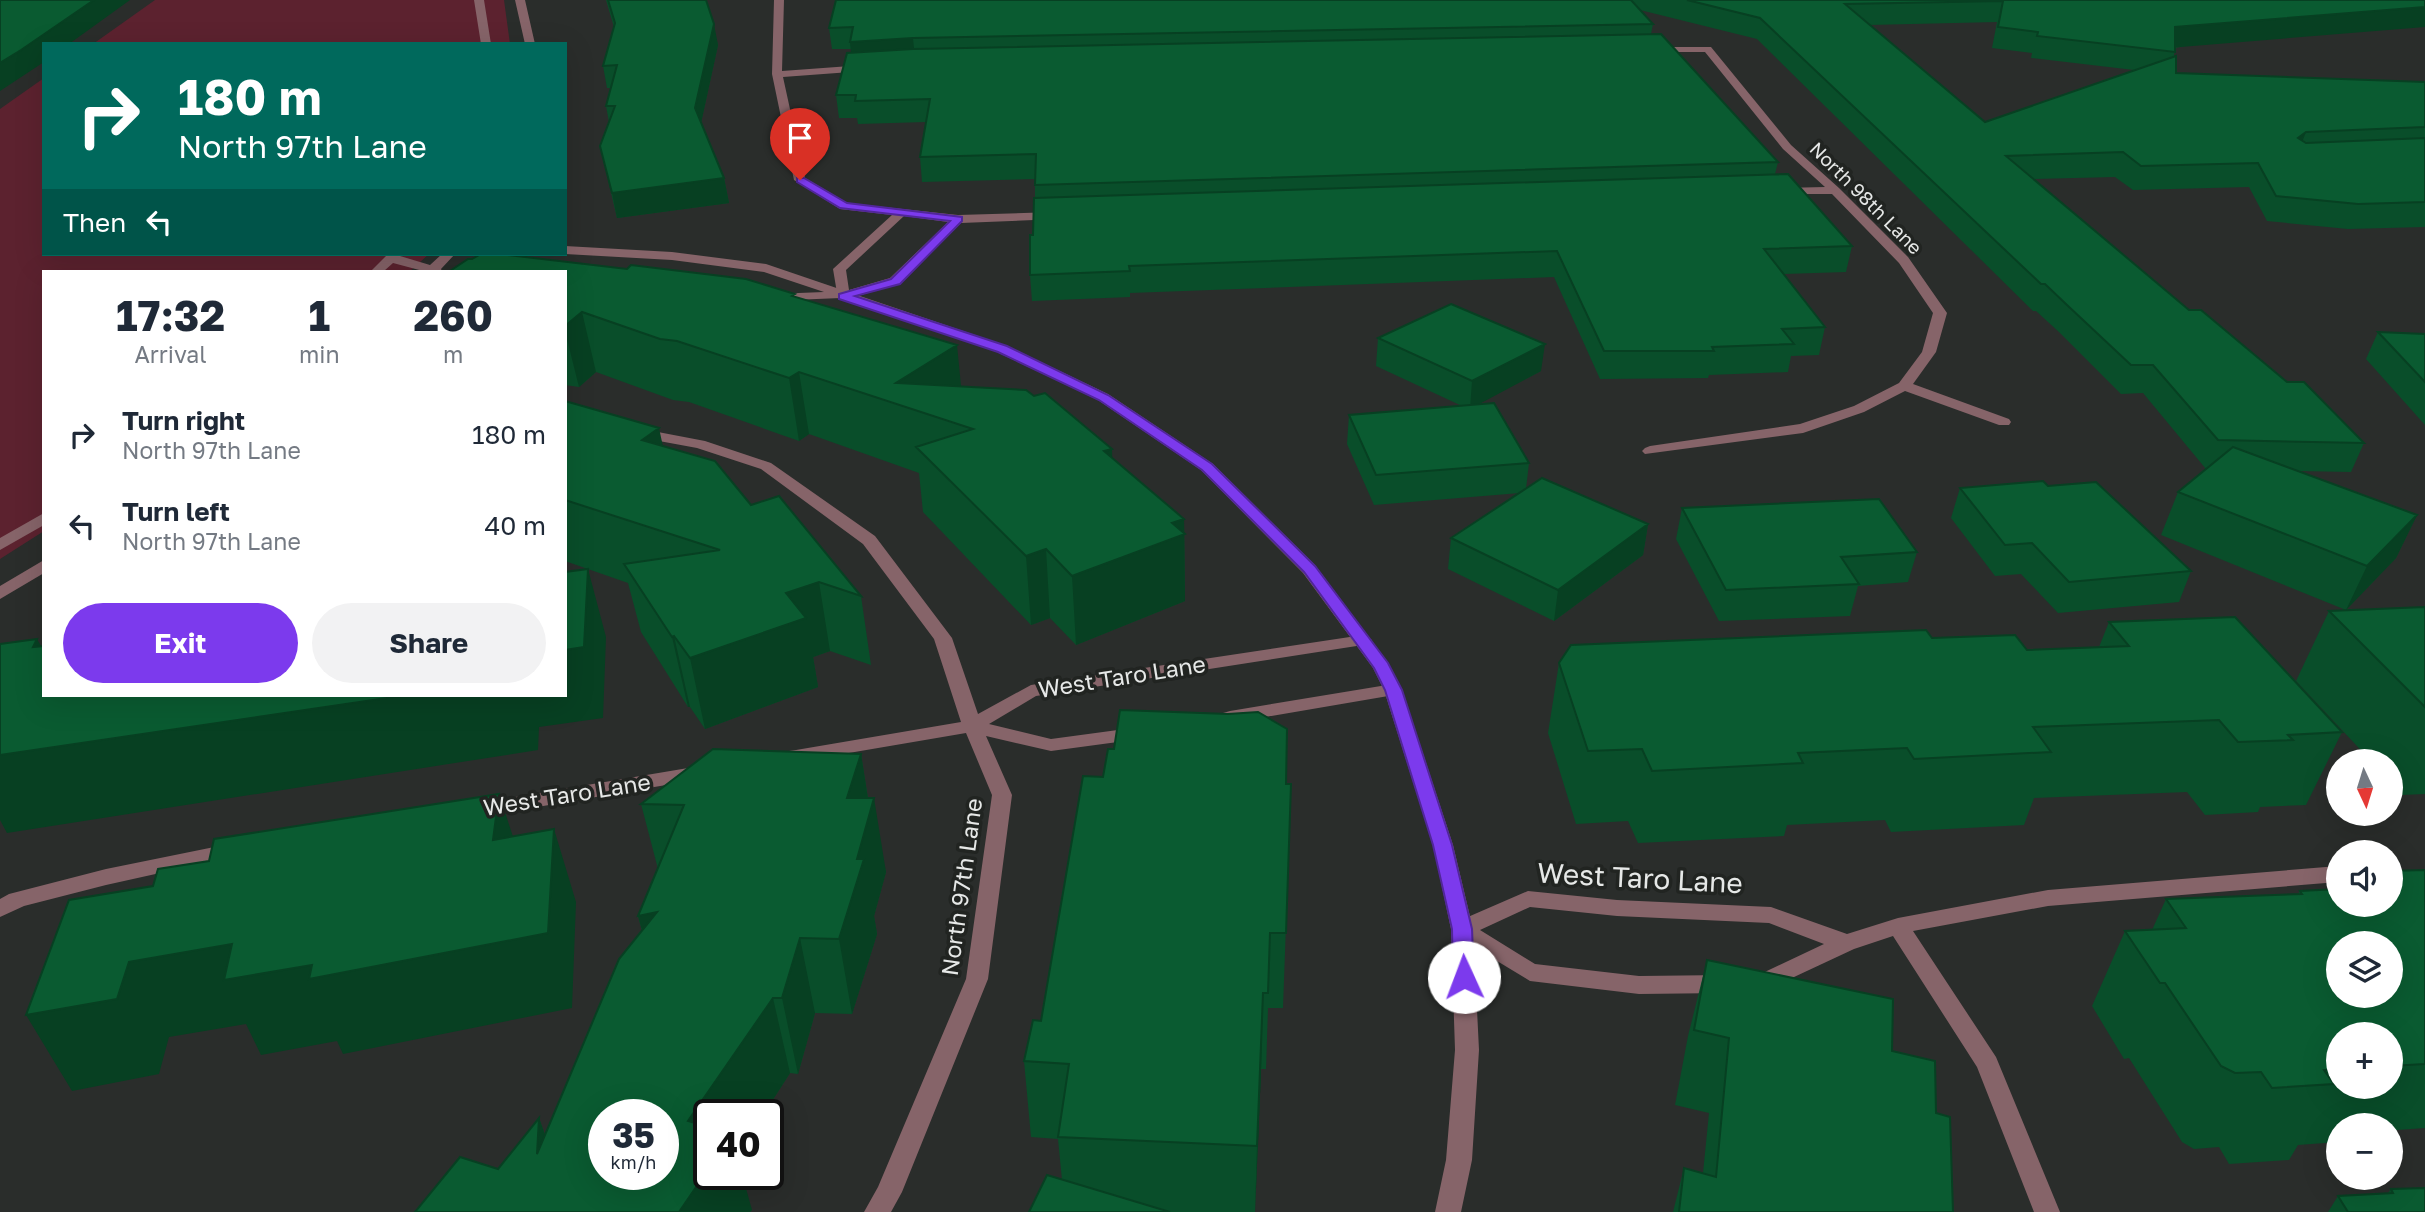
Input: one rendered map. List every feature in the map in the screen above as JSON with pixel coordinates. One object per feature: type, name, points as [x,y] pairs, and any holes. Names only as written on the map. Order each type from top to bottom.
[{"type":"street","points":[[479,0],[486,42]]},
{"type":"street","points":[[520,0],[530,42]]},
{"type":"street","points":[[779,0],[777,74],[800,180],[844,205],[958,219],[1069,215]]},
{"type":"street","name":"North 98th Lane","points":[[1646,49],[1708,49],[1787,147],[1835,190],[1904,260],[1940,313],[1929,352],[1904,386],[1859,409],[1803,428],[1650,451]]},
{"type":"street","points":[[777,74],[874,68]]},
{"type":"street","points":[[1765,192],[1835,190]]},
{"type":"street","points":[[843,296],[839,269],[902,212]]},
{"type":"street","points":[[760,296],[843,296],[895,281],[958,219]]},
{"type":"street","points":[[567,250],[672,256],[766,268],[1002,349],[1103,397],[1207,467],[1309,569],[1382,667],[1393,690],[1443,845],[1462,929],[1467,1050],[1459,1160],[1448,1212]]},
{"type":"street","points":[[378,270],[393,256],[430,270]]},
{"type":"street","points":[[434,270],[447,256]]},
{"type":"street","points":[[1904,386],[2004,422]]},
{"type":"street","name":"North 97th Lane","points":[[619,430],[700,444],[766,466],[869,540],[943,638],[972,726],[1002,794],[977,979],[889,1192],[877,1212]]},
{"type":"street","points":[[0,545],[42,519]]},
{"type":"street","points":[[0,594],[42,566]]},
{"type":"street","name":"West Taro Lane","points":[[782,759],[972,726],[1031,691],[1363,640]]},
{"type":"street","points":[[1209,722],[1282,707],[1393,690]]},
{"type":"street","name":"West Taro Lane","points":[[972,726],[1051,745],[1158,730]]},
{"type":"street","name":"West Taro Lane","points":[[458,813],[713,771]]},
{"type":"street","points":[[0,909],[17,901],[106,877],[260,845]]},
{"type":"street","points":[[1462,929],[1530,972],[1639,985],[1765,984],[1846,943],[1898,926],[2048,898],[2326,875]]},
{"type":"street","name":"West Taro Lane","points":[[1462,929],[1528,899],[1617,908],[1771,915],[1846,943]]},
{"type":"street","points":[[1898,926],[1988,1064],[2047,1212]]},
{"type":"shaded area","points":[[155,0],[504,0],[510,42],[96,42]]},
{"type":"shaded area","points":[[42,79],[42,256],[427,256],[411,270],[42,270],[42,532],[0,559],[0,109]]},
{"type":"building","points":[[0,0],[94,0],[0,63]]},
{"type":"building","points":[[608,0],[706,0],[714,24],[695,108],[724,178],[612,193],[600,146],[615,106],[606,106],[617,65],[603,66],[615,23]]},
{"type":"building","points":[[836,0],[1631,0],[1653,24],[913,38],[850,42],[853,27],[829,28]]},
{"type":"building","points":[[1687,0],[2425,0],[2425,7],[2175,27],[2175,52],[2037,36],[2038,32],[1998,27],[2003,1],[1845,4],[1985,122],[2176,56],[2176,73],[2425,82],[2425,127],[2306,132],[2298,138],[2306,143],[2425,138],[2425,202],[2358,204],[2276,196],[2258,163],[2141,166],[2123,152],[2006,156],[2189,310],[2201,310],[2287,382],[2304,382],[2364,443],[2218,440],[2153,365],[2131,365],[2045,284],[2041,284],[1760,18]]},
{"type":"building","points":[[1661,34],[1778,162],[1035,185],[1036,154],[920,157],[930,99],[855,101],[856,95],[836,95],[847,53],[913,49]]},
{"type":"building","points":[[1788,174],[1852,246],[1764,249],[1825,327],[1782,329],[1794,344],[1712,347],[1714,351],[1604,351],[1557,251],[1129,266],[1130,271],[1030,275],[1034,198]]},
{"type":"building","points":[[477,256],[516,256],[627,269],[631,265],[746,279],[795,294],[792,296],[957,345],[896,383],[1026,390],[1034,396],[1045,393],[1112,449],[1104,451],[1184,519],[1172,523],[1185,534],[1072,576],[1046,549],[1026,556],[916,447],[973,429],[799,372],[789,378],[582,312],[567,324],[567,270],[452,270]]},
{"type":"building","points":[[1451,304],[1545,344],[1472,381],[1378,338]]},
{"type":"building","points":[[2378,332],[2425,334],[2425,382]]},
{"type":"building","points":[[567,402],[659,428],[642,440],[715,461],[751,505],[779,496],[861,596],[819,582],[786,593],[806,618],[690,658],[674,636],[672,637],[624,564],[720,550],[567,501]]},
{"type":"building","points":[[1494,403],[1529,463],[1376,475],[1349,415]]},
{"type":"building","points":[[2233,447],[2417,515],[2367,566],[2178,492]]},
{"type":"building","points":[[1542,478],[1648,524],[1558,590],[1451,538]]},
{"type":"building","points":[[2043,481],[2048,486],[2096,482],[2191,571],[2069,582],[2032,543],[2005,545],[1960,488]]},
{"type":"building","points":[[1879,499],[1917,552],[1841,557],[1859,584],[1726,590],[1682,508]]},
{"type":"building","points":[[588,569],[584,647],[567,650],[567,572]]},
{"type":"building","points":[[2425,607],[2425,707],[2329,611]]},
{"type":"building","points":[[2235,617],[2342,732],[2288,735],[2293,740],[2238,742],[2219,720],[2033,727],[2051,752],[1914,759],[1907,748],[1798,753],[1803,763],[1652,771],[1642,749],[1588,751],[1559,663],[1571,645],[1926,630],[1932,638],[2015,635],[2027,650],[2129,646],[2109,622]]},
{"type":"building","points":[[37,639],[33,647],[42,646],[42,697],[393,697],[0,755],[0,644]]},
{"type":"building","points":[[1120,710],[1228,714],[1258,712],[1287,729],[1286,784],[1291,784],[1286,933],[1270,933],[1268,993],[1263,993],[1257,1146],[1058,1137],[1069,1064],[1024,1061],[1033,1020],[1041,1021],[1083,776],[1103,777],[1108,749],[1114,749]]},
{"type":"building","points":[[713,749],[861,754],[847,798],[874,798],[857,859],[864,859],[839,939],[800,938],[782,998],[773,998],[703,1099],[693,1099],[693,1114],[688,1121],[693,1122],[694,1190],[679,1212],[415,1212],[460,1157],[498,1169],[539,1118],[537,1154],[619,959],[657,912],[638,916],[684,805],[641,804]]},
{"type":"building","points":[[499,794],[493,840],[554,829],[548,933],[309,979],[312,965],[224,980],[232,944],[129,962],[117,999],[26,1015],[69,900],[153,886],[158,869],[209,861],[214,839]]},
{"type":"building","points":[[2425,870],[2425,1064],[2403,1065],[2403,1022],[2326,1022],[2326,1085],[2272,1088],[2261,1072],[2235,1073],[2221,1066],[2165,983],[2160,983],[2125,931],[2186,928],[2166,899],[2302,894],[2300,891],[2326,890],[2326,917],[2403,917],[2403,871]]},
{"type":"building","points":[[1707,960],[1893,999],[1892,1051],[1935,1061],[1936,1113],[1950,1117],[1953,1212],[1679,1212],[1684,1168],[1716,1177],[1729,1038],[1694,1030]]},
{"type":"building","points":[[1047,1175],[1170,1212],[1029,1212]]},
{"type":"building","points":[[2425,1188],[2425,1212],[2348,1212],[2338,1196],[2393,1193],[2392,1190]]},
{"type":"route","points":[[800,180],[844,205],[958,219],[895,281],[843,296],[1002,349],[1103,397],[1207,467],[1309,569],[1382,667],[1393,690],[1443,845],[1462,929],[1464,977]]}]
